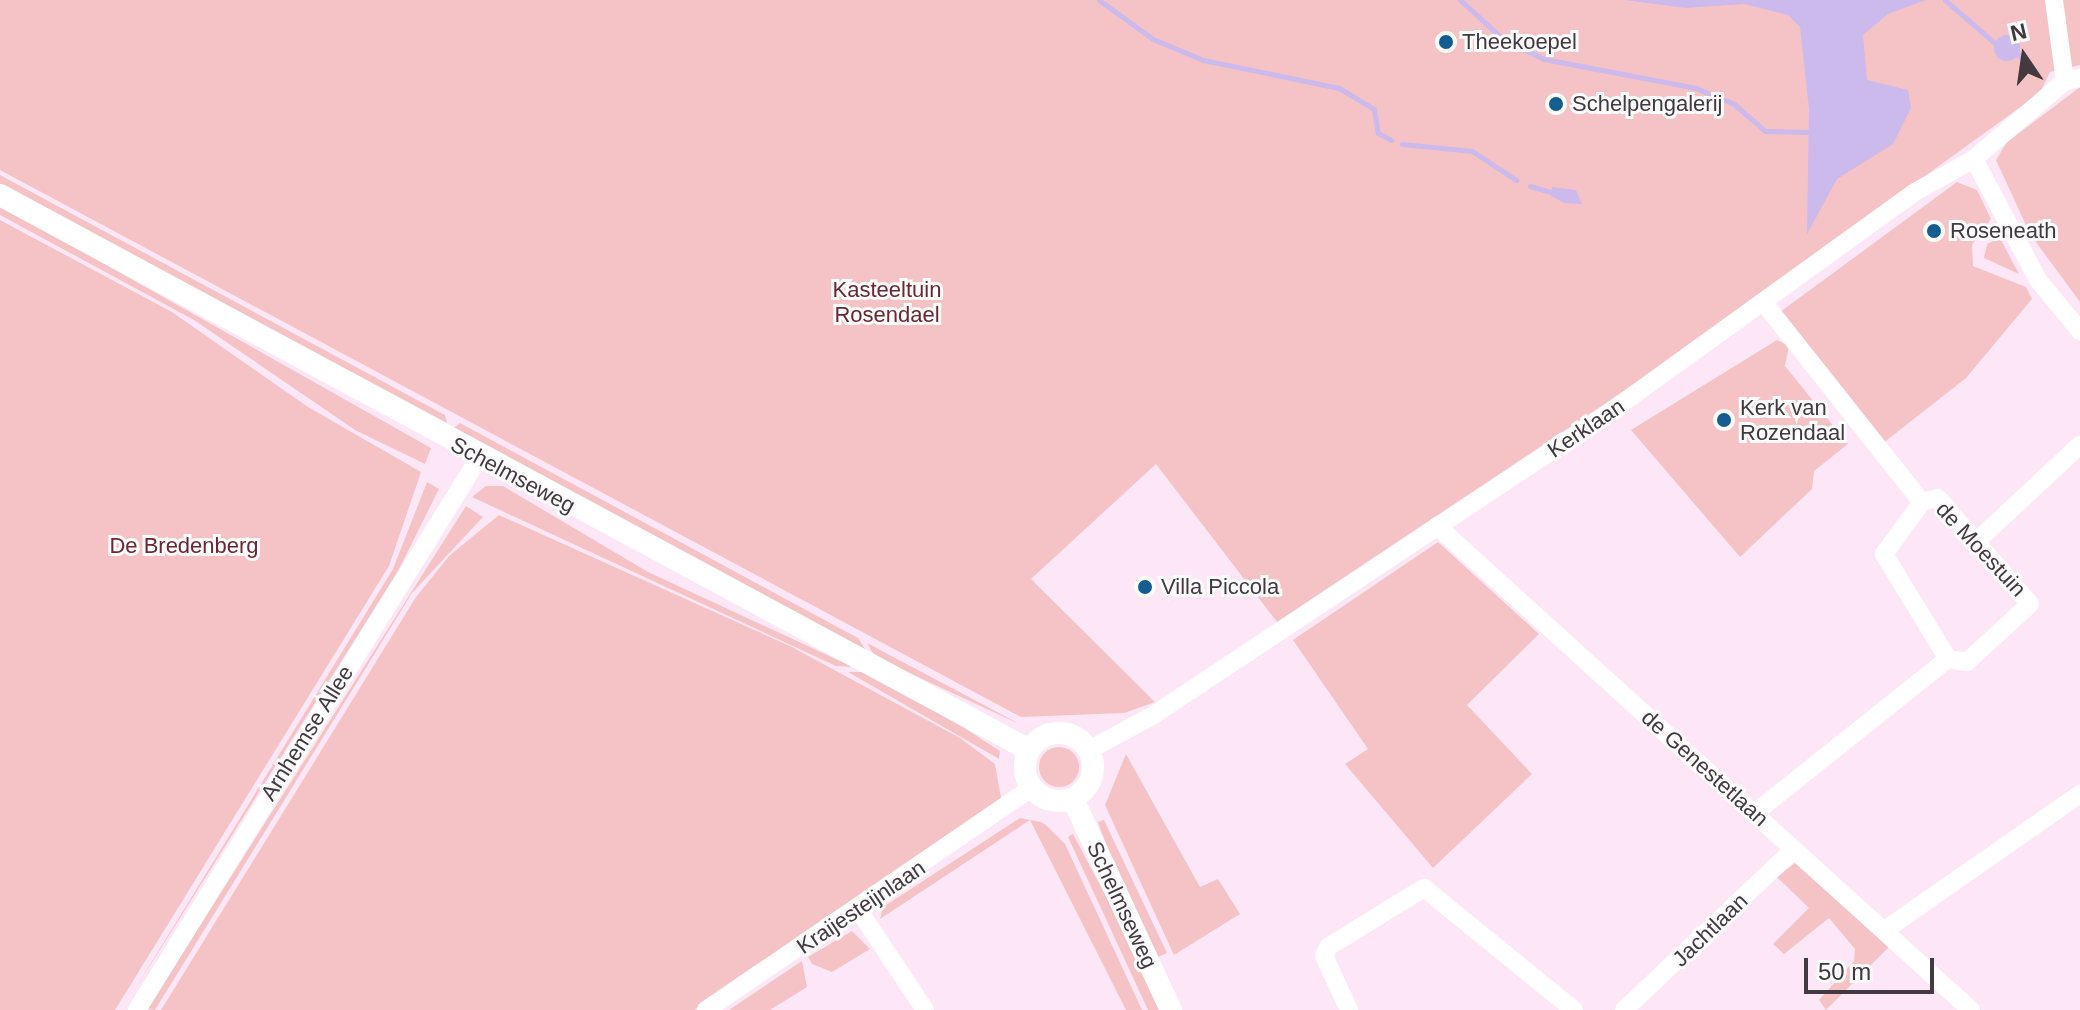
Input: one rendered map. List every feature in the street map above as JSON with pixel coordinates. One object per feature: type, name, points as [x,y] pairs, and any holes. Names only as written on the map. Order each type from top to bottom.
[{"type":"main road","name":"Schelmseweg","points":[[0,195],[479,458],[1029,750]]},
{"type":"main road","points":[[1063,733],[1089,750],[1090,782],[1073,799],[1057,801],[1023,795],[1029,750],[1042,737],[1063,733]]},
{"type":"main road","name":"Schelmseweg","points":[[1073,799],[1171,1010]]},
{"type":"street","points":[[2054,0],[2072,80]]},
{"type":"street","name":"Kerklaan","points":[[1089,750],[1152,716],[1437,526],[1764,303],[1950,167],[1974,159],[2072,80]]},
{"type":"street","points":[[1974,159],[2038,280],[2080,331]]},
{"type":"street","name":"de Moestuin","points":[[1764,303],[1922,502]]},
{"type":"street","points":[[1978,540],[2080,445]]},
{"type":"street","name":"Arnhemse Allee","points":[[137,1010],[479,458]]},
{"type":"street","name":"de Moestuin","points":[[1938,498],[2025,593],[2029,612],[1967,662],[1948,659],[1884,554],[1922,502],[1938,498]]},
{"type":"street","name":"de Genestetlaan","points":[[1437,526],[1971,1010]]},
{"type":"street","points":[[1756,812],[1948,659]]},
{"type":"street","points":[[1885,930],[2080,794]]},
{"type":"street","name":"Kraijesteijnlaan","points":[[706,1010],[1023,795]]},
{"type":"street","name":"Jachtlaan","points":[[1624,1010],[1794,849]]},
{"type":"street","points":[[1349,1010],[1324,956],[1328,947],[1424,888],[1564,1008]]},
{"type":"street","points":[[858,909],[925,1010]]},
{"type":"green space","name":"Kasteeltuin Rosendael","points":[[0,0],[2080,0],[2080,65],[2050,72],[2040,93],[1669,361],[1277,622],[1156,464],[1031,579],[1155,702],[1124,713],[1021,717],[0,170]]},
{"type":"green space","points":[[2080,87],[2080,302],[2030,234],[1996,160],[2007,142]]},
{"type":"green space","points":[[0,175],[445,415],[447,423],[0,184]]},
{"type":"green space","points":[[1957,182],[1977,190],[1991,219],[1972,245],[1973,266],[2026,287],[2032,299],[1966,378],[1882,444],[1780,312]]},
{"type":"green space","points":[[0,205],[431,448],[425,464],[355,430],[194,320],[0,215]]},
{"type":"green space","name":"De Bredenberg","points":[[0,220],[172,312],[308,407],[421,472],[389,566],[115,1010],[0,1010]]},
{"type":"green space","points":[[2000,238],[2019,274],[1984,258],[1987,244]]},
{"type":"green space","points":[[1777,340],[1789,346],[1785,366],[1848,444],[1814,471],[1812,489],[1740,557],[1631,430]]},
{"type":"green space","points":[[460,423],[858,638],[867,652],[454,428]]},
{"type":"green space","points":[[427,482],[439,489],[398,571],[129,999],[393,569]]},
{"type":"green space","points":[[486,486],[503,486],[648,572],[853,667],[836,666],[472,497]]},
{"type":"green space","points":[[466,506],[483,517],[412,593],[155,1010],[147,1009]]},
{"type":"green space","points":[[499,515],[790,646],[960,738],[995,764],[1001,798],[694,1010],[161,1010],[416,597],[450,555]]},
{"type":"green space","points":[[1438,542],[1539,634],[1467,705],[1532,774],[1433,868],[1345,764],[1368,749],[1293,640]]},
{"type":"green space","points":[[867,643],[1014,721],[1017,723],[875,657]]},
{"type":"green space","points":[[848,672],[865,672],[930,706],[1000,751],[999,759]]},
{"type":"green space","points":[[1059,747],[1073,753],[1079,767],[1073,781],[1059,787],[1045,781],[1039,767],[1045,753]]},
{"type":"green space","points":[[1126,754],[1200,887],[1218,879],[1240,914],[1174,955],[1105,805]]},
{"type":"green space","points":[[1020,818],[1030,820],[880,919],[883,907]]},
{"type":"green space","points":[[1030,820],[1046,825],[1065,844],[1142,1010],[1126,1010]]},
{"type":"green space","points":[[1104,820],[1167,953],[1158,957],[1113,864],[1098,822]]},
{"type":"green space","points":[[1073,834],[1161,1010],[1148,1010],[1068,837]]},
{"type":"green space","points":[[1795,863],[1889,947],[1826,1010],[1819,1000],[1854,961],[1855,949],[1829,918],[1784,954],[1773,944],[1809,908],[1777,877]]},
{"type":"green space","points":[[852,931],[870,949],[832,972],[812,964],[808,957]]},
{"type":"green space","points":[[802,961],[807,987],[770,1010],[729,1010]]},
{"type":"shaded area","points":[[1624,0],[1926,0],[1888,14],[1863,35],[1867,80],[1908,90],[1911,108],[1893,144],[1837,179],[1807,234],[1809,109],[1800,27],[1788,15],[1744,4],[1686,8]]},
{"type":"shaded area","points":[[2007,35],[2016,39],[2020,48],[2016,57],[2007,61],[1998,57],[1994,48],[1998,39]]},
{"type":"shaded area","points":[[1552,187],[1576,190],[1582,204],[1564,203],[1551,196]]},
{"type":"waterway","points":[[1099,0],[1153,39],[1203,60],[1339,88],[1374,109],[1378,133],[1391,140]]},
{"type":"waterway","points":[[1460,0],[1504,40],[1544,59],[1696,88],[1734,104],[1765,131],[1811,132]]},
{"type":"waterway","points":[[1945,0],[1996,44]]},
{"type":"waterway","points":[[2016,53],[2025,60]]},
{"type":"waterway","points":[[1402,144],[1472,151],[1516,180]]},
{"type":"waterway","points":[[1530,186],[1551,192]]},
{"type":"place","name":"Theekoepel","points":[[1446,42]]},
{"type":"place","name":"Schelpengalerij","points":[[1556,104]]},
{"type":"place","name":"Roseneath","points":[[1934,231]]},
{"type":"place","name":"Kerk van Rozendaal","points":[[1724,420]]},
{"type":"place","name":"Villa Piccola","points":[[1145,587]]}]
